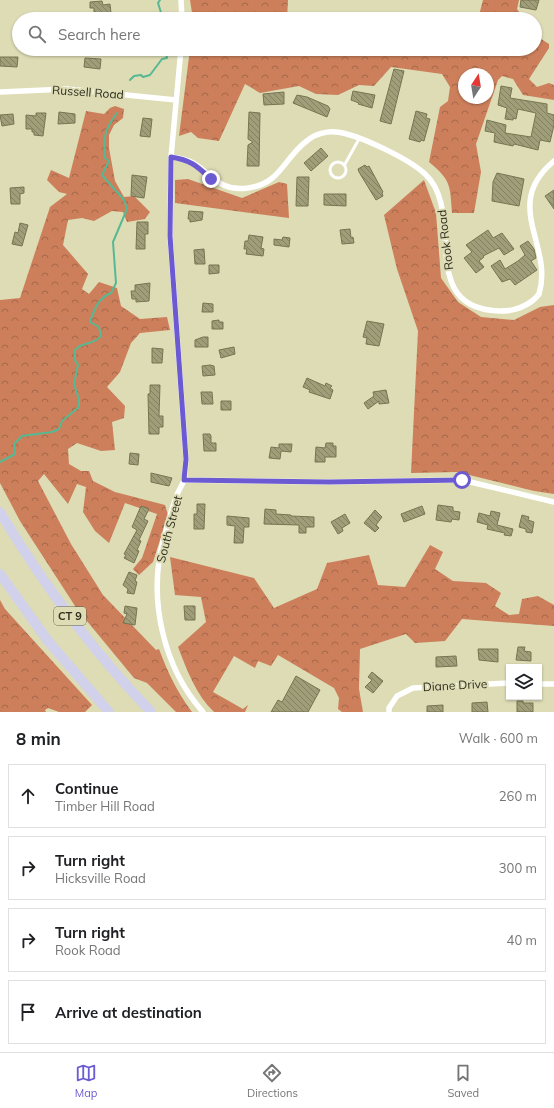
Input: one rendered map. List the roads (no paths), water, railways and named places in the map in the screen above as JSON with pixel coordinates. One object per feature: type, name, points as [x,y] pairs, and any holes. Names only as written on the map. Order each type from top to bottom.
[{"type":"highway","name":"CT 9","points":[[0,512],[39,574],[71,618],[111,668],[150,712]]},
{"type":"highway","name":"CT 9","points":[[0,574],[48,641],[109,712]]},
{"type":"street","points":[[181,0],[182,12]]},
{"type":"street","points":[[180,56],[171,157],[170,236],[186,459],[184,480],[329,482],[462,480],[554,502]]},
{"type":"street","name":"Russell Road","points":[[0,92],[67,89],[176,100]]},
{"type":"street","name":"Rook Road","points":[[171,157],[185,159],[194,163],[211,179],[223,185],[236,189],[248,188],[271,180],[295,151],[309,139],[321,134],[335,132],[359,139],[415,165],[427,175],[435,187],[444,220],[448,273],[456,292],[471,305],[488,310],[499,311],[518,308],[531,302],[538,295],[548,278]]},
{"type":"street","points":[[538,222],[534,198],[537,184],[542,173],[554,161]]},
{"type":"street","name":"South Street","points":[[184,480],[176,496],[162,543],[157,579],[157,596],[163,633],[174,666],[191,696],[204,712]]},
{"type":"street","name":"Diane Drive","points":[[389,712],[389,708],[397,696],[413,688],[506,683]]},
{"type":"street","points":[[542,684],[554,684]]},
{"type":"lane","points":[[345,164],[335,162],[330,168],[331,174],[335,177],[343,176],[347,169],[345,164],[359,139]]},
{"type":"waterway","points":[[160,0],[158,3],[161,12]]},
{"type":"waterway","points":[[130,80],[134,76],[141,75],[143,77],[150,75],[162,59],[167,58],[167,56]]},
{"type":"waterway","points":[[0,462],[15,454],[14,444],[22,436],[52,432],[59,429],[62,421],[79,407],[79,400],[74,384],[78,365],[75,360],[75,350],[78,347],[95,341],[101,336],[99,327],[90,322],[97,305],[103,298],[111,293],[116,283],[113,242],[127,209],[124,200],[102,175],[109,161],[105,158],[104,144],[107,129],[117,113]]}]
